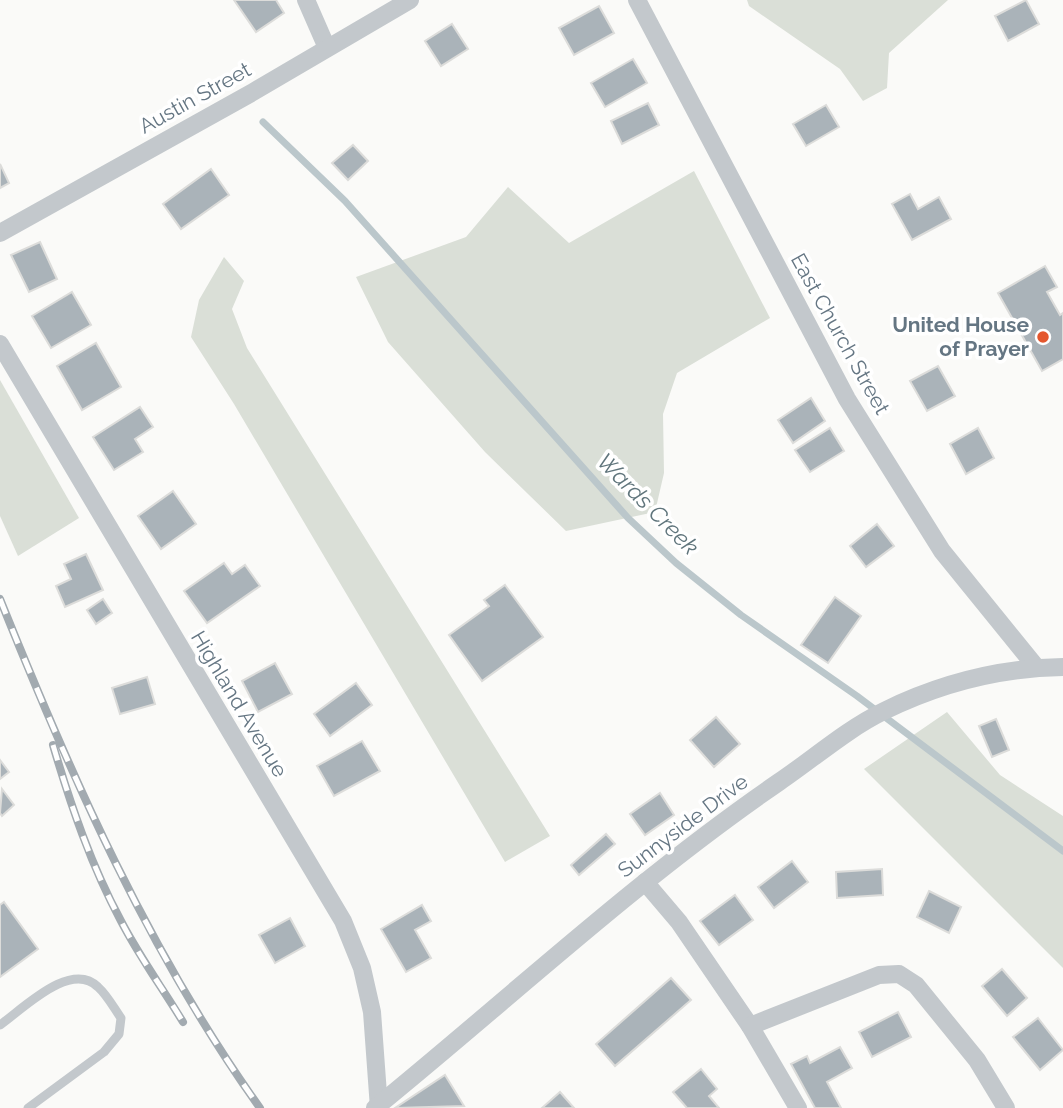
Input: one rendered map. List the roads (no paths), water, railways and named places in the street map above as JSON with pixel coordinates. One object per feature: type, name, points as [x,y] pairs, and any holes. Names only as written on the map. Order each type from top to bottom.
[{"type":"street","points":[[306,0],[327,48]]},
{"type":"street","name":"Austin Street","points":[[0,233],[410,0]]},
{"type":"street","name":"East Church Street","points":[[637,0],[847,399],[942,551],[1036,667]]},
{"type":"street","name":"Highland Avenue","points":[[0,344],[343,921],[362,968],[372,1012],[377,1107]]},
{"type":"street","name":"Sunnyside Drive","points":[[377,1107],[645,882],[743,807],[883,712],[957,682],[996,672],[1063,667]]},
{"type":"street","points":[[645,882],[679,922],[750,1026],[798,1108]]},
{"type":"street","points":[[750,1026],[879,975],[899,974],[916,985],[957,1033],[1006,1108]]},
{"type":"lane","points":[[0,1025],[65,979],[82,978],[98,986],[121,1018],[119,1034],[104,1052],[28,1108]]},
{"type":"waterway","name":"Wards Creek","points":[[263,122],[345,201],[628,518],[676,563],[741,615],[857,696],[1063,851]]},
{"type":"railway","points":[[0,599],[55,731],[115,862],[183,988],[260,1108]]},
{"type":"railway","points":[[53,745],[82,835],[110,900],[135,947],[183,1022]]},
{"type":"place","name":"United House of Prayer","points":[[1043,337]]}]
